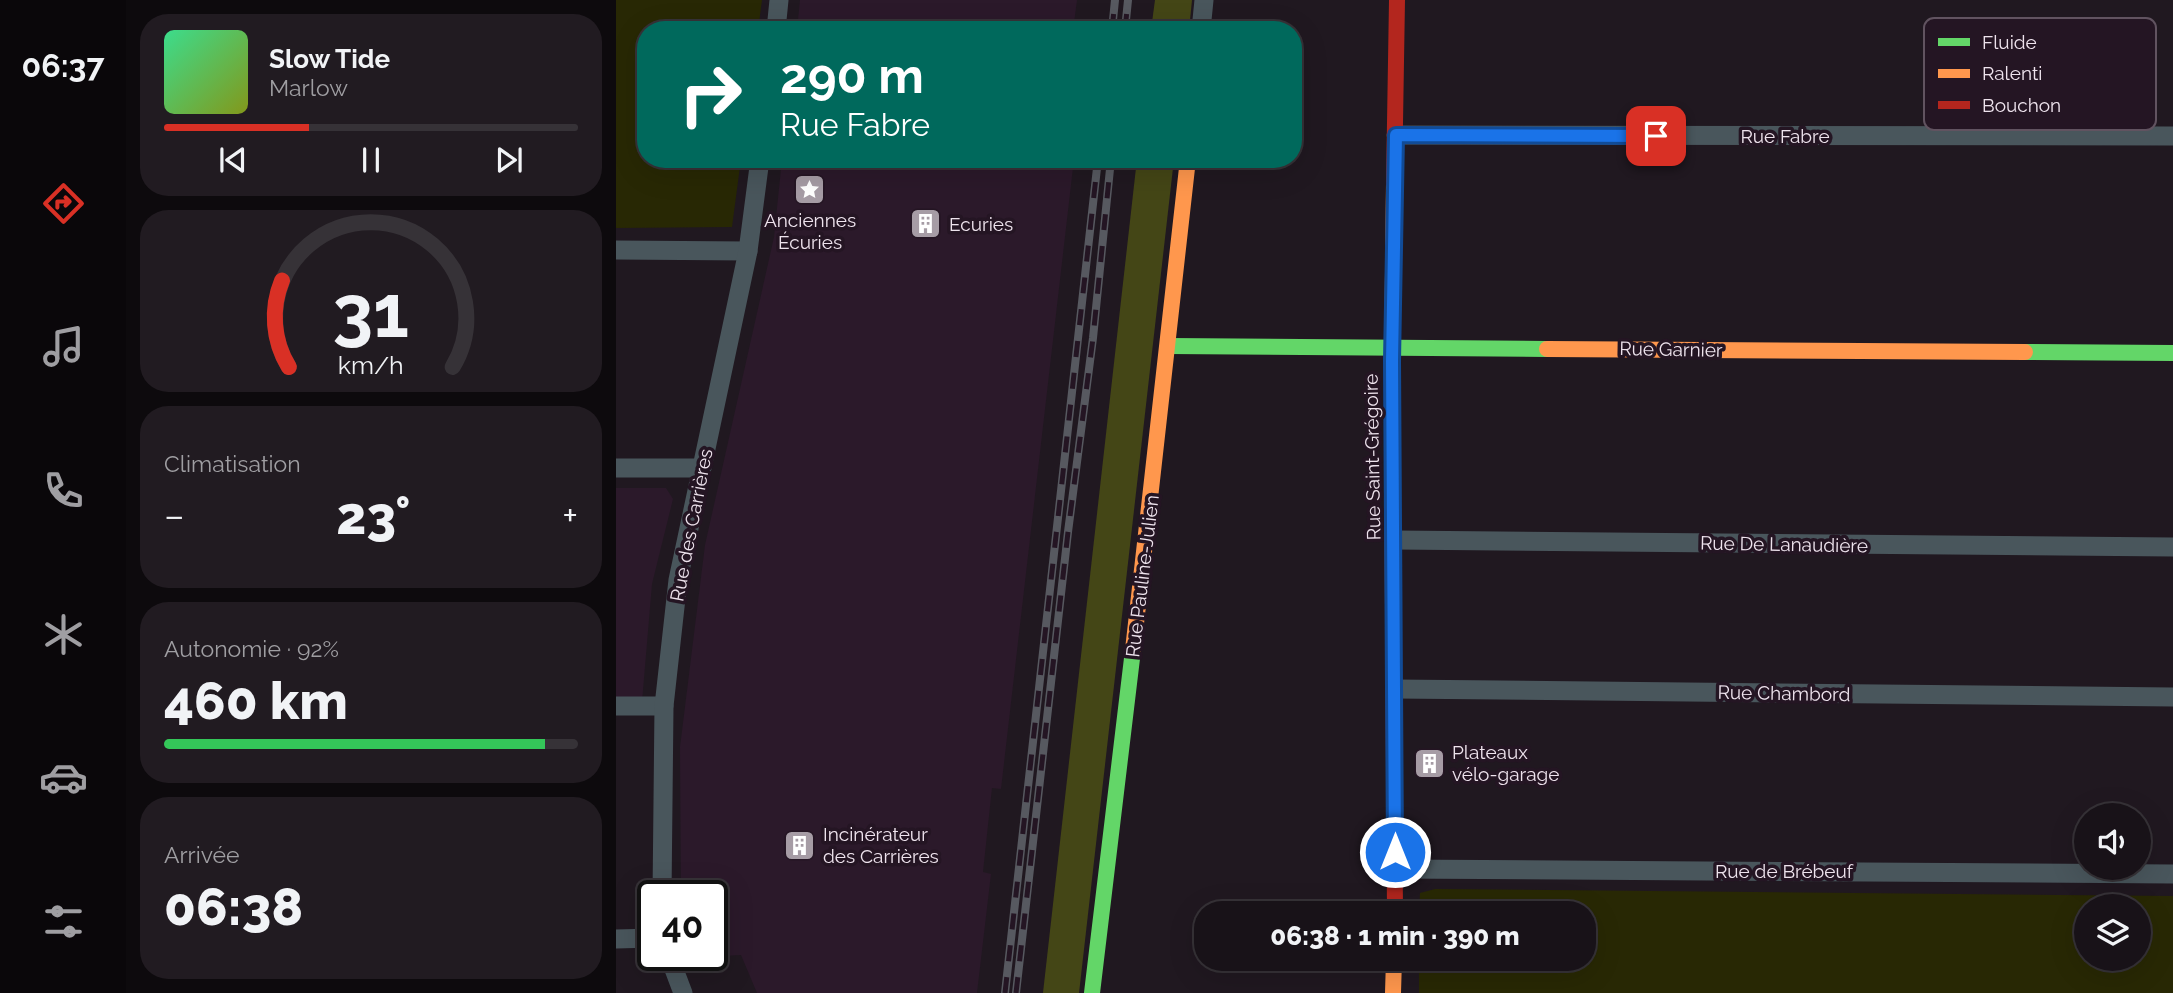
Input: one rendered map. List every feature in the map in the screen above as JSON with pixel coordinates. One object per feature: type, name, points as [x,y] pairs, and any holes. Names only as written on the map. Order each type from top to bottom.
[{"type":"street","points":[[777,21],[779,0]]},
{"type":"street","points":[[1202,21],[1205,0]]},
{"type":"street","name":"Rue Saint-Grégoire","points":[[1395,901],[1393,346],[1397,0]]},
{"type":"street","name":"Rue Fabre","points":[[1396,135],[2173,136]]},
{"type":"street","name":"Rue des Carrières","points":[[663,880],[664,706],[678,580],[748,251],[759,168]]},
{"type":"street","name":"Rue Pauline-Julien","points":[[1092,993],[1169,346],[1187,168]]},
{"type":"street","points":[[616,250],[748,251]]},
{"type":"street","name":"Rue Garnier","points":[[1169,346],[2173,354]]},
{"type":"street","points":[[616,468],[702,468]]},
{"type":"street","name":"Rue De Lanaudière","points":[[1395,540],[2173,547]]},
{"type":"street","name":"Rue Chambord","points":[[1395,689],[2173,697]]},
{"type":"street","points":[[616,706],[664,706]]},
{"type":"street","name":"Rue de Brébeuf","points":[[1396,869],[2173,874]]},
{"type":"street","points":[[616,939],[637,938]]},
{"type":"street","points":[[675,971],[683,993]]},
{"type":"street","points":[[1393,993],[1394,971]]},
{"type":"shaded area","points":[[616,0],[762,0],[759,21],[637,21],[637,168],[740,168],[732,227],[616,228]]},
{"type":"shaded area","points":[[800,0],[1077,0],[1074,21],[798,21]]},
{"type":"shaded area","points":[[1155,0],[1192,0],[1190,21],[1152,21]]},
{"type":"shaded area","points":[[781,168],[1073,168],[1001,789],[992,788],[983,872],[991,874],[977,993],[757,993],[741,955],[728,956],[728,880],[681,880],[680,747],[705,545],[774,237]]},
{"type":"shaded area","points":[[1136,168],[1173,168],[1079,993],[1043,993]]},
{"type":"shaded area","points":[[616,488],[666,488],[673,499],[652,584],[642,702],[616,702]]},
{"type":"shaded area","points":[[1435,889],[2074,895],[2074,971],[2151,971],[2151,896],[2173,896],[2173,993],[1419,993],[1419,971],[1596,971],[1596,901],[1420,901],[1420,893]]},
{"type":"railway","points":[[1113,21],[1115,0]]},
{"type":"railway","points":[[1126,21],[1128,0]]},
{"type":"railway","points":[[1005,993],[1097,168]]},
{"type":"railway","points":[[1016,993],[1068,532],[1093,338],[1110,168]]},
{"type":"traffic: fast","points":[[1169,346],[1547,349]]},
{"type":"traffic: fast","points":[[2025,352],[2173,353]]},
{"type":"traffic: fast","points":[[1092,993],[1133,650]]},
{"type":"traffic: slow","points":[[1133,650],[1187,168]]},
{"type":"traffic: slow","points":[[1393,607],[1394,184]]},
{"type":"traffic: slow","points":[[1547,349],[2025,352]]},
{"type":"traffic: slow","points":[[1393,993],[1394,971]]},
{"type":"traffic: jam","points":[[1394,184],[1397,0]]},
{"type":"traffic: jam","points":[[1393,607],[1395,901]]},
{"type":"place","name":"Anciennes Écuries","points":[[810,189]]},
{"type":"place","name":"Ecuries","points":[[926,224]]},
{"type":"place","name":"Plateaux vélo-garage","points":[[1429,763]]},
{"type":"place","name":"Incinérateur des Carrières","points":[[800,845]]},
{"type":"route","points":[[1395,852],[1392,361],[1396,135],[1656,136]]}]
